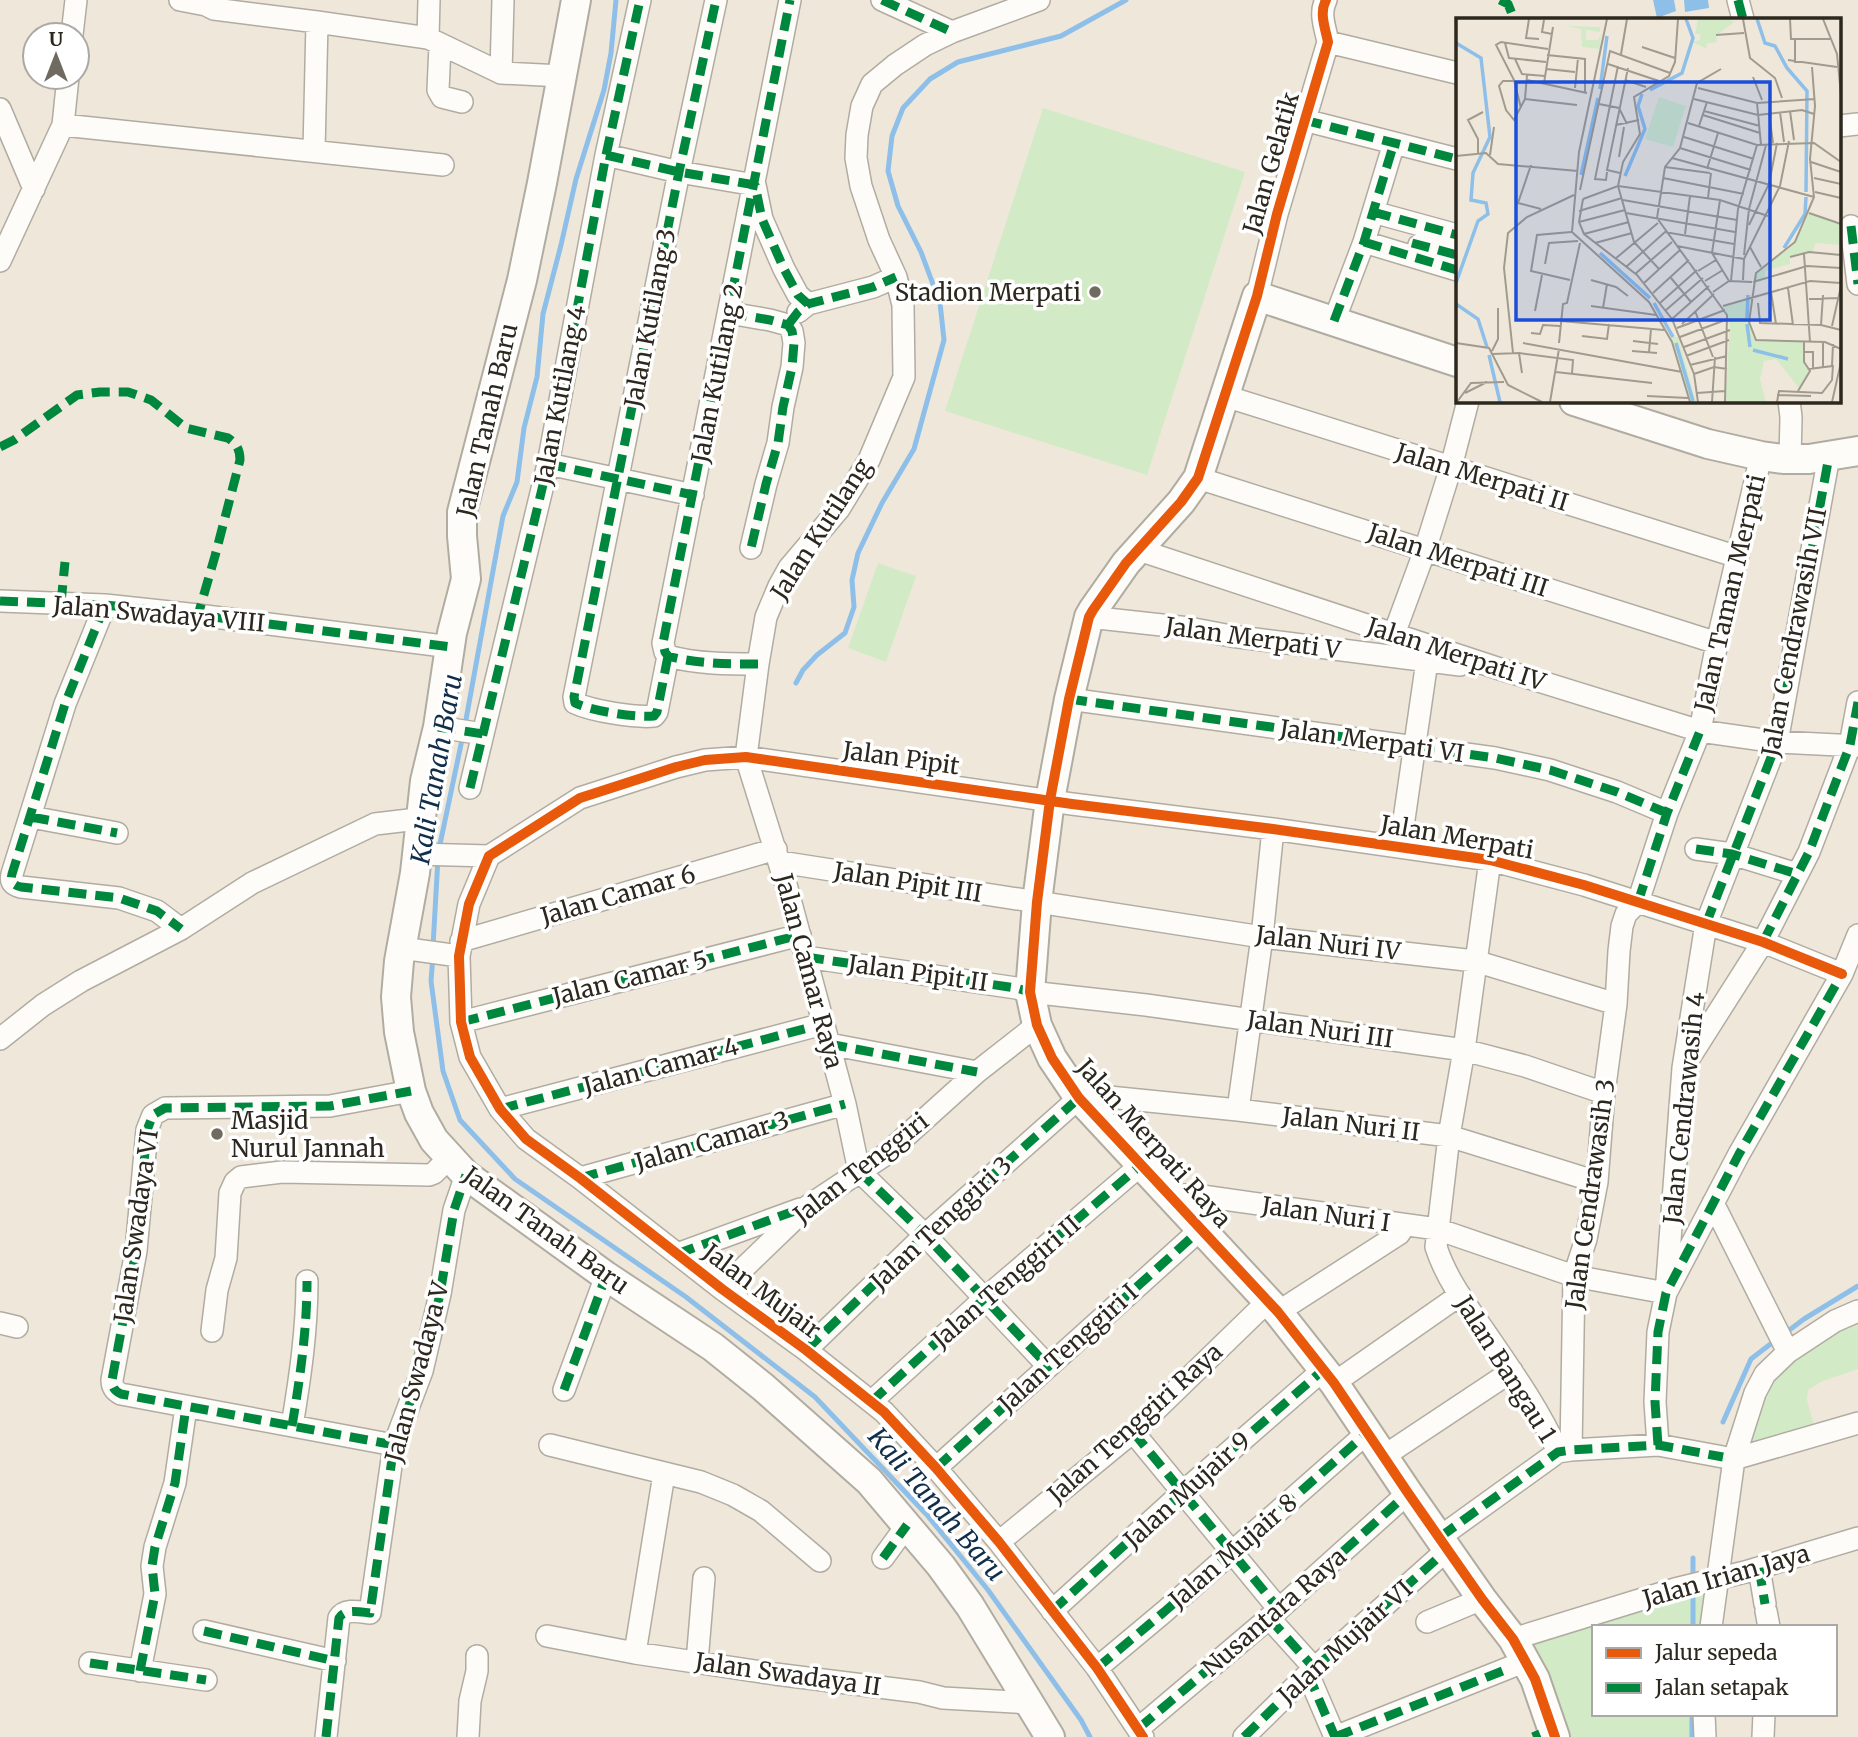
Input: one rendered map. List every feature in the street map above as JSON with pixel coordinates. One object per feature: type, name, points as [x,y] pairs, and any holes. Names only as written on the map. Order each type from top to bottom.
[{"type":"street","points":[[74,21],[76,0]]},
{"type":"street","points":[[180,0],[205,2],[214,9],[317,22],[434,42],[501,73],[562,76]]},
{"type":"street","points":[[429,0],[438,90],[442,97],[461,102]]},
{"type":"street","points":[[501,73],[503,0]]},
{"type":"street","name":"Jalan Tanah Baru","points":[[576,0],[522,279],[462,512],[466,579],[452,633],[444,728],[425,781],[420,821],[422,854],[407,949],[399,961],[399,1032],[411,1091],[419,1113],[434,1140],[458,1166],[526,1220],[713,1347],[869,1481],[941,1566],[970,1606],[1049,1737]]},
{"type":"street","name":"Jalan Kutilang 4","points":[[470,788],[478,733],[548,464],[606,155],[639,0]]},
{"type":"street","name":"Jalan Kutilang 3","points":[[586,637],[716,0]]},
{"type":"street","name":"Jalan Kutilang 2","points":[[586,637],[575,704],[643,717],[654,716],[668,656],[663,643],[790,0]]},
{"type":"street","points":[[882,0],[952,32]]},
{"type":"street","name":"Jalan Kutilang","points":[[748,765],[758,664],[766,617],[789,568],[839,509],[857,479],[874,448],[904,377],[903,305],[861,186],[856,158],[862,106],[872,84],[925,45],[952,32],[1039,0]]},
{"type":"street","points":[[1326,0],[1322,15],[1328,42],[1456,73]]},
{"type":"street","points":[[1738,0],[1743,18]]},
{"type":"street","points":[[314,151],[317,22]]},
{"type":"street","name":"Jalan Gelatik","points":[[1257,296],[1277,214],[1328,42]]},
{"type":"street","points":[[0,261],[63,125],[67,91]]},
{"type":"street","points":[[0,108],[34,189]]},
{"type":"street","points":[[1304,120],[1456,159]]},
{"type":"street","points":[[1840,126],[1858,124]]},
{"type":"street","points":[[63,125],[443,165]]},
{"type":"street","points":[[1334,321],[1364,242],[1394,143]]},
{"type":"street","points":[[606,155],[679,172],[755,185],[762,219],[798,295],[808,304]]},
{"type":"street","points":[[1373,212],[1456,234]]},
{"type":"street","points":[[1849,226],[1858,284]]},
{"type":"street","points":[[1364,242],[1456,270]]},
{"type":"street","points":[[1412,243],[1456,255]]},
{"type":"street","points":[[788,325],[808,304],[895,277]]},
{"type":"street","points":[[1257,296],[1456,362]]},
{"type":"street","name":"Jalan Merpati Raya","points":[[1257,296],[1198,478],[1181,502],[1126,563],[1089,617],[1069,699],[1050,800],[1037,902],[1030,992],[1037,1025],[1052,1058],[1089,1097],[1142,1164],[1273,1306],[1328,1376],[1520,1650],[1547,1734]]},
{"type":"street","points":[[729,313],[788,325],[794,343],[778,443],[751,548]]},
{"type":"street","name":"Jalan Merpati II","points":[[1225,396],[1738,557]]},
{"type":"street","points":[[1394,634],[1425,550],[1468,402]]},
{"type":"street","points":[[1577,402],[1708,444],[1761,456],[1790,459],[1858,451]]},
{"type":"street","points":[[1789,402],[1790,459]]},
{"type":"street","name":"Jalan Taman Merpati","points":[[1667,813],[1700,730],[1717,643],[1761,456]]},
{"type":"street","name":"Jalan Cendrawasih VII","points":[[1706,924],[1777,742],[1829,456]]},
{"type":"street","points":[[548,464],[693,495]]},
{"type":"street","name":"Jalan Merpati III","points":[[1198,478],[1717,643]]},
{"type":"street","name":"Jalan Merpati IV","points":[[1139,550],[1500,669],[1700,730],[1777,742],[1854,745]]},
{"type":"street","name":"Jalan Swadaya VIII","points":[[0,601],[105,605],[451,647]]},
{"type":"street","points":[[105,605],[65,704],[12,874],[12,882],[21,887],[119,898],[156,911],[181,929]]},
{"type":"street","name":"Jalan Merpati V","points":[[1089,617],[1500,669]]},
{"type":"street","points":[[668,656],[724,664],[758,664]]},
{"type":"street","points":[[1400,847],[1427,661]]},
{"type":"street","name":"Jalan Merpati VI","points":[[1069,699],[1495,758],[1550,770],[1667,813]]},
{"type":"street","points":[[1683,1068],[1763,942],[1809,852],[1854,745],[1858,702]]},
{"type":"street","points":[[444,728],[478,733]]},
{"type":"street","name":"Jalan Pipit","points":[[479,856],[580,798],[705,760],[1050,800]]},
{"type":"street","name":"Jalan Camar Raya","points":[[748,765],[778,855],[800,934],[845,1104],[859,1171]]},
{"type":"street","name":"Jalan Merpati","points":[[1050,800],[1490,860],[1638,901],[1763,942],[1842,974]]},
{"type":"street","name":"Jalan Cendrawasih 3","points":[[1564,1451],[1574,1276],[1586,1239],[1597,1182],[1622,926],[1626,914],[1638,901],[1667,813]]},
{"type":"street","points":[[31,817],[117,833]]},
{"type":"street","points":[[0,1038],[71,987],[181,929],[252,883],[375,824],[420,821]]},
{"type":"street","points":[[1238,1110],[1262,937],[1273,829]]},
{"type":"street","points":[[1696,849],[1732,855],[1797,874]]},
{"type":"street","points":[[422,854],[479,856]]},
{"type":"street","name":"Jalan Pipit III","points":[[778,855],[1037,902]]},
{"type":"street","name":"Jalan Camar 6","points":[[456,950],[778,855]]},
{"type":"street","name":"Jalan Mujair","points":[[479,856],[456,950],[461,1022],[470,1057],[500,1109],[526,1139],[884,1412],[999,1542],[1097,1668],[1141,1733]]},
{"type":"street","name":"Jalan Bangau 1","points":[[1444,1543],[1564,1451],[1460,1296],[1441,1264],[1436,1247],[1449,1136],[1464,1050],[1490,860]]},
{"type":"street","name":"Jalan Nuri IV","points":[[1037,902],[1262,937],[1475,961],[1616,1004]]},
{"type":"street","name":"Jalan Cendrawasih 4","points":[[1666,1293],[1683,1068],[1706,924]]},
{"type":"street","name":"Jalan Camar 5","points":[[461,1022],[800,934]]},
{"type":"street","points":[[1658,1445],[1655,1402],[1658,1332],[1666,1293],[1739,1154],[1842,974],[1858,935]]},
{"type":"street","points":[[407,949],[456,950]]},
{"type":"street","name":"Jalan Pipit II","points":[[806,957],[1030,992]]},
{"type":"street","name":"Jalan Nuri III","points":[[1030,992],[1146,1005],[1464,1050],[1525,1066],[1604,1093]]},
{"type":"street","name":"Jalan Tenggiri","points":[[722,1289],[808,1206],[885,1155],[977,1072],[1037,1025]]},
{"type":"street","points":[[826,1034],[977,1072]]},
{"type":"street","name":"Jalan Camar 4","points":[[500,1109],[826,1034]]},
{"type":"street","name":"Jalan Swadaya VI","points":[[186,1407],[121,1394],[112,1386],[136,1251],[147,1130],[153,1115],[165,1108],[330,1106],[411,1091]]},
{"type":"street","name":"Jalan Nuri II","points":[[1089,1097],[1238,1110],[1449,1136],[1597,1182]]},
{"type":"street","name":"Jalan Tenggiri 3","points":[[806,1350],[925,1235],[1089,1097]]},
{"type":"street","name":"Jalan Camar 3","points":[[580,1178],[845,1104]]},
{"type":"street","name":"Jalan Tenggiri II","points":[[871,1402],[984,1299],[1142,1164]]},
{"type":"street","points":[[212,1331],[217,1290],[226,1258],[230,1193],[235,1182],[241,1177],[282,1172],[429,1175],[458,1166]]},
{"type":"street","name":"Jalan Swadaya V","points":[[335,1661],[339,1618],[347,1612],[370,1613],[394,1445],[422,1371],[440,1294],[454,1210],[458,1166]]},
{"type":"street","points":[[859,1171],[925,1235],[1048,1366]]},
{"type":"street","name":"Jalan Nuri I","points":[[1174,1199],[1195,1195],[1437,1229],[1574,1276],[1666,1293]]},
{"type":"street","points":[[1713,1203],[1788,1352]]},
{"type":"street","points":[[677,1254],[808,1206]]},
{"type":"street","name":"Jalan Tenggiri Raya","points":[[999,1542],[1133,1432],[1273,1306],[1399,1234],[1405,1225]]},
{"type":"street","name":"Jalan Tenggiri I","points":[[936,1468],[1200,1229]]},
{"type":"street","points":[[564,1390],[606,1276]]},
{"type":"street","points":[[292,1426],[303,1358],[307,1281]]},
{"type":"street","name":"Jalan Mujair 9","points":[[1052,1611],[1184,1492],[1328,1376],[1460,1296]]},
{"type":"street","points":[[1711,1625],[1708,1581],[1728,1458],[1755,1393],[1765,1374],[1788,1352],[1835,1321],[1858,1311]]},
{"type":"street","points":[[1384,1456],[1512,1371]]},
{"type":"street","points":[[140,1671],[155,1594],[152,1566],[155,1547],[175,1483],[186,1407],[394,1445]]},
{"type":"street","points":[[1564,1451],[1658,1445],[1728,1458],[1858,1423]]},
{"type":"street","points":[[1133,1432],[1232,1552],[1274,1613],[1312,1671],[1335,1737]]},
{"type":"street","name":"Jalan Mujair 8","points":[[1097,1668],[1368,1432]]},
{"type":"street","points":[[550,1445],[701,1482],[733,1495],[761,1511],[820,1560]]},
{"type":"street","points":[[635,1653],[664,1474]]},
{"type":"street","name":"Nusantara Raya","points":[[1141,1733],[1408,1493]]},
{"type":"street","points":[[883,1558],[907,1525]]},
{"type":"street","name":"Jalan Irian Jaya","points":[[1335,1737],[1520,1650],[1675,1588],[1759,1568],[1858,1538]]},
{"type":"street","name":"Jalan Mujair VI","points":[[1244,1737],[1444,1543]]},
{"type":"street","points":[[1759,1568],[1766,1614]]},
{"type":"street","points":[[697,1662],[704,1578]]},
{"type":"street","points":[[1427,1622],[1482,1599]]},
{"type":"street","points":[[204,1631],[335,1661],[326,1737]]},
{"type":"street","name":"Jalan Swadaya II","points":[[547,1636],[635,1653],[919,1692],[943,1698],[1030,1703]]},
{"type":"street","points":[[468,1737],[477,1656]]},
{"type":"street","points":[[90,1663],[206,1679]]},
{"type":"street","points":[[1704,1716],[1705,1737]]},
{"type":"street","points":[[1763,1737],[1764,1716]]},
{"type":"green space","name":"Stadion Merpati","points":[[1043,108],[1245,172],[1147,475],[945,411]]},
{"type":"green space","points":[[878,563],[916,576],[886,662],[848,648]]},
{"type":"green space","points":[[1858,1311],[1858,1369],[1823,1381],[1808,1390],[1807,1400],[1817,1435],[1734,1459],[1765,1374]]},
{"type":"green space","points":[[1717,1579],[1711,1625],[1592,1625],[1592,1716],[1704,1716],[1705,1737],[1555,1737],[1513,1639]]},
{"type":"water","points":[[1653,0],[1674,0],[1676,11],[1657,18]]},
{"type":"water","points":[[1684,0],[1708,0],[1709,8],[1685,12]]},
{"type":"waterway","points":[[465,725],[503,516],[517,482],[524,428],[537,377],[543,314],[576,179],[604,90],[616,0]]},
{"type":"waterway","points":[[796,683],[803,670],[817,655],[845,633],[854,607],[852,580],[858,553],[882,503],[914,449],[944,340],[940,303],[921,252],[898,206],[888,171],[892,136],[903,108],[930,79],[958,62],[1061,36],[1126,0]]},
{"type":"waterway","name":"Kali Tanah Baru","points":[[439,849],[463,735]]},
{"type":"waterway","name":"Kali Tanah Baru","points":[[433,946],[438,858]]},
{"type":"waterway","name":"Kali Tanah Baru","points":[[433,956],[431,981],[443,1071],[460,1120],[515,1179],[686,1297],[815,1397],[927,1515],[988,1590],[1081,1720],[1090,1737]]},
{"type":"waterway","points":[[1784,1334],[1858,1286]]},
{"type":"waterway","points":[[1723,1422],[1751,1359],[1777,1339]]},
{"type":"waterway","points":[[1693,1558],[1693,1578]]},
{"type":"waterway","points":[[1693,1591],[1693,1625]]},
{"type":"waterway","points":[[1692,1716],[1692,1737]]},
{"type":"marked path","points":[[470,788],[548,464],[606,155],[640,0]]},
{"type":"marked path","points":[[668,656],[654,716],[614,713],[575,703],[574,697],[679,172],[716,0]]},
{"type":"marked path","points":[[758,664],[679,659],[668,656],[663,643],[790,0]]},
{"type":"marked path","points":[[882,0],[952,32]]},
{"type":"marked path","points":[[1500,0],[1508,4],[1514,18]]},
{"type":"marked path","points":[[1738,0],[1743,18]]},
{"type":"marked path","points":[[1304,120],[1456,159]]},
{"type":"marked path","points":[[1334,321],[1364,242],[1394,143]]},
{"type":"marked path","points":[[606,155],[679,172],[755,185],[762,219],[784,269],[798,295],[808,304]]},
{"type":"marked path","points":[[1373,212],[1456,235]]},
{"type":"marked path","points":[[1851,226],[1858,284]]},
{"type":"marked path","points":[[1364,242],[1456,270]]},
{"type":"marked path","points":[[1412,243],[1456,255]]},
{"type":"marked path","points":[[788,325],[808,304],[873,287],[896,277]]},
{"type":"marked path","points":[[729,313],[788,325],[794,343],[778,443],[751,548]]},
{"type":"marked path","points":[[0,447],[77,395],[100,392],[128,392],[151,400],[186,428],[231,440],[237,448],[240,460],[198,615]]},
{"type":"marked path","points":[[1706,924],[1777,742],[1829,456]]},
{"type":"marked path","points":[[548,464],[693,495]]},
{"type":"marked path","points":[[61,603],[65,562]]},
{"type":"marked path","points":[[0,601],[105,605],[451,647]]},
{"type":"marked path","points":[[105,605],[65,704],[12,881],[21,887],[119,898],[157,911],[181,929]]},
{"type":"marked path","points":[[1069,699],[1495,758],[1550,770],[1617,792],[1667,813]]},
{"type":"marked path","points":[[1763,942],[1809,852],[1850,745],[1858,702]]},
{"type":"marked path","points":[[438,727],[483,734]]},
{"type":"marked path","points":[[1638,902],[1667,813],[1700,731]]},
{"type":"marked path","points":[[31,817],[117,833]]},
{"type":"marked path","points":[[1696,849],[1732,854],[1797,874]]},
{"type":"marked path","points":[[461,1022],[800,935]]},
{"type":"marked path","points":[[806,957],[1030,992]]},
{"type":"marked path","points":[[1658,1445],[1655,1402],[1658,1332],[1666,1293],[1739,1154],[1842,974]]},
{"type":"marked path","points":[[500,1109],[823,1024]]},
{"type":"marked path","points":[[829,1044],[977,1072]]},
{"type":"marked path","points":[[394,1445],[121,1394],[114,1389],[112,1380],[136,1251],[147,1130],[153,1115],[165,1108],[330,1106],[411,1091]]},
{"type":"marked path","points":[[806,1350],[925,1235],[1079,1098]]},
{"type":"marked path","points":[[580,1178],[845,1104]]},
{"type":"marked path","points":[[871,1402],[984,1299],[1142,1164]]},
{"type":"marked path","points":[[859,1171],[925,1235],[1048,1366]]},
{"type":"marked path","points":[[326,1737],[339,1618],[349,1612],[370,1613],[394,1445],[422,1371],[440,1294],[454,1210],[466,1175]]},
{"type":"marked path","points":[[677,1254],[808,1206]]},
{"type":"marked path","points":[[936,1468],[1201,1229]]},
{"type":"marked path","points":[[564,1390],[606,1276]]},
{"type":"marked path","points":[[292,1426],[306,1318],[307,1281]]},
{"type":"marked path","points":[[1052,1611],[1323,1370]]},
{"type":"marked path","points":[[140,1671],[155,1594],[152,1566],[155,1547],[175,1483],[186,1407]]},
{"type":"marked path","points":[[1133,1432],[1278,1608]]},
{"type":"marked path","points":[[1097,1668],[1368,1432]]},
{"type":"marked path","points":[[1440,1537],[1558,1452],[1658,1445],[1723,1457]]},
{"type":"marked path","points":[[1139,1728],[1269,1618],[1408,1493]]},
{"type":"marked path","points":[[883,1558],[907,1525]]},
{"type":"marked path","points":[[1244,1737],[1308,1674],[1448,1549]]},
{"type":"marked path","points":[[1759,1568],[1765,1604]]},
{"type":"marked path","points":[[1269,1618],[1315,1669]]},
{"type":"marked path","points":[[204,1631],[335,1661]]},
{"type":"marked path","points":[[90,1663],[206,1680]]},
{"type":"marked path","points":[[1335,1737],[1510,1668]]},
{"type":"marked path","points":[[1308,1674],[1335,1737]]},
{"type":"marked path","points":[[1533,1737],[1540,1734]]},
{"type":"cycle path","points":[[1326,0],[1323,15],[1328,42],[1277,214],[1257,296],[1198,478],[1181,502],[1126,563],[1089,617],[1069,699],[1050,800],[1037,902],[1030,992],[1037,1025],[1052,1058],[1079,1098],[1278,1312],[1334,1383],[1482,1599],[1513,1639],[1535,1679],[1555,1737]]},
{"type":"cycle path","points":[[1143,1737],[1097,1668],[999,1542],[884,1412],[526,1139],[500,1109],[470,1057],[461,1022],[459,956],[469,904],[489,856],[580,798],[676,767],[705,760],[746,757],[1490,860],[1584,885],[1763,942],[1842,974]]},
{"type":"place","name":"Stadion Merpati","points":[[1095,292]]},
{"type":"place","name":"Masjid Nurul Jannah","points":[[217,1134]]}]
